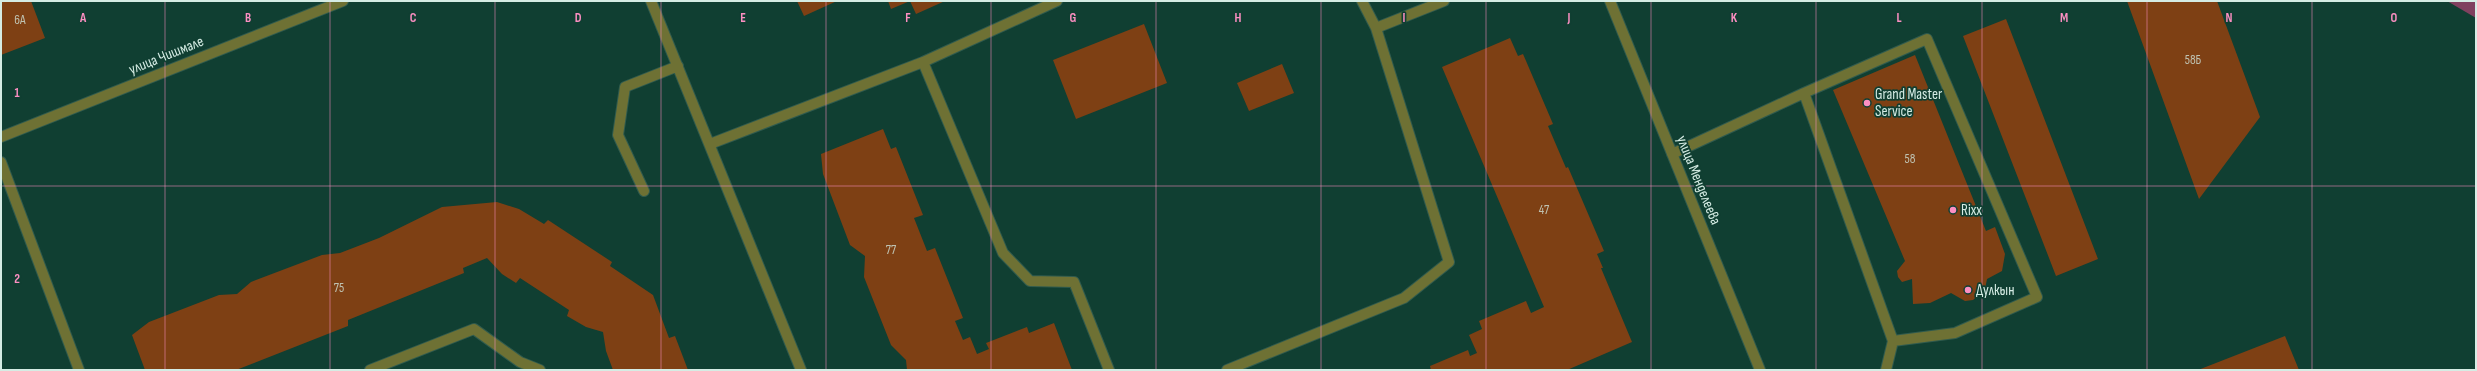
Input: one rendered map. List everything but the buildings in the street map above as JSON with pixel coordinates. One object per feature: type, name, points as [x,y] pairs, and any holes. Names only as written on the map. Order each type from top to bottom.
[{"type":"street","name":"улица Чишмале","points":[[1,137],[343,1]]},
{"type":"street","points":[[651,1],[801,370]]},
{"type":"street","points":[[710,144],[923,62],[1056,1]]},
{"type":"street","points":[[1227,370],[1404,298],[1449,262],[1376,28],[1362,1]]},
{"type":"street","points":[[1376,28],[1444,1]]},
{"type":"street","name":"улица Менделеева","points":[[1610,1],[1760,370]]},
{"type":"street","points":[[1672,154],[1804,93],[1927,39],[2037,297],[1955,333],[1893,340]]},
{"type":"street","points":[[923,62],[1003,253],[1030,281],[1074,282],[1109,370]]},
{"type":"street","points":[[644,191],[618,135],[626,87],[678,66]]},
{"type":"street","points":[[1804,93],[1893,340],[1886,370]]},
{"type":"street","points":[[1,162],[79,370]]},
{"type":"street","points":[[370,370],[474,328],[520,362],[540,370]]},
{"type":"shaded area","points":[[2447,1],[2476,1],[2476,18]]},
{"type":"place","name":"Grand Master Service","points":[[1867,103]]},
{"type":"place","name":"Rixx","points":[[1953,210]]},
{"type":"place","name":"Дулкын","points":[[1968,290]]}]
